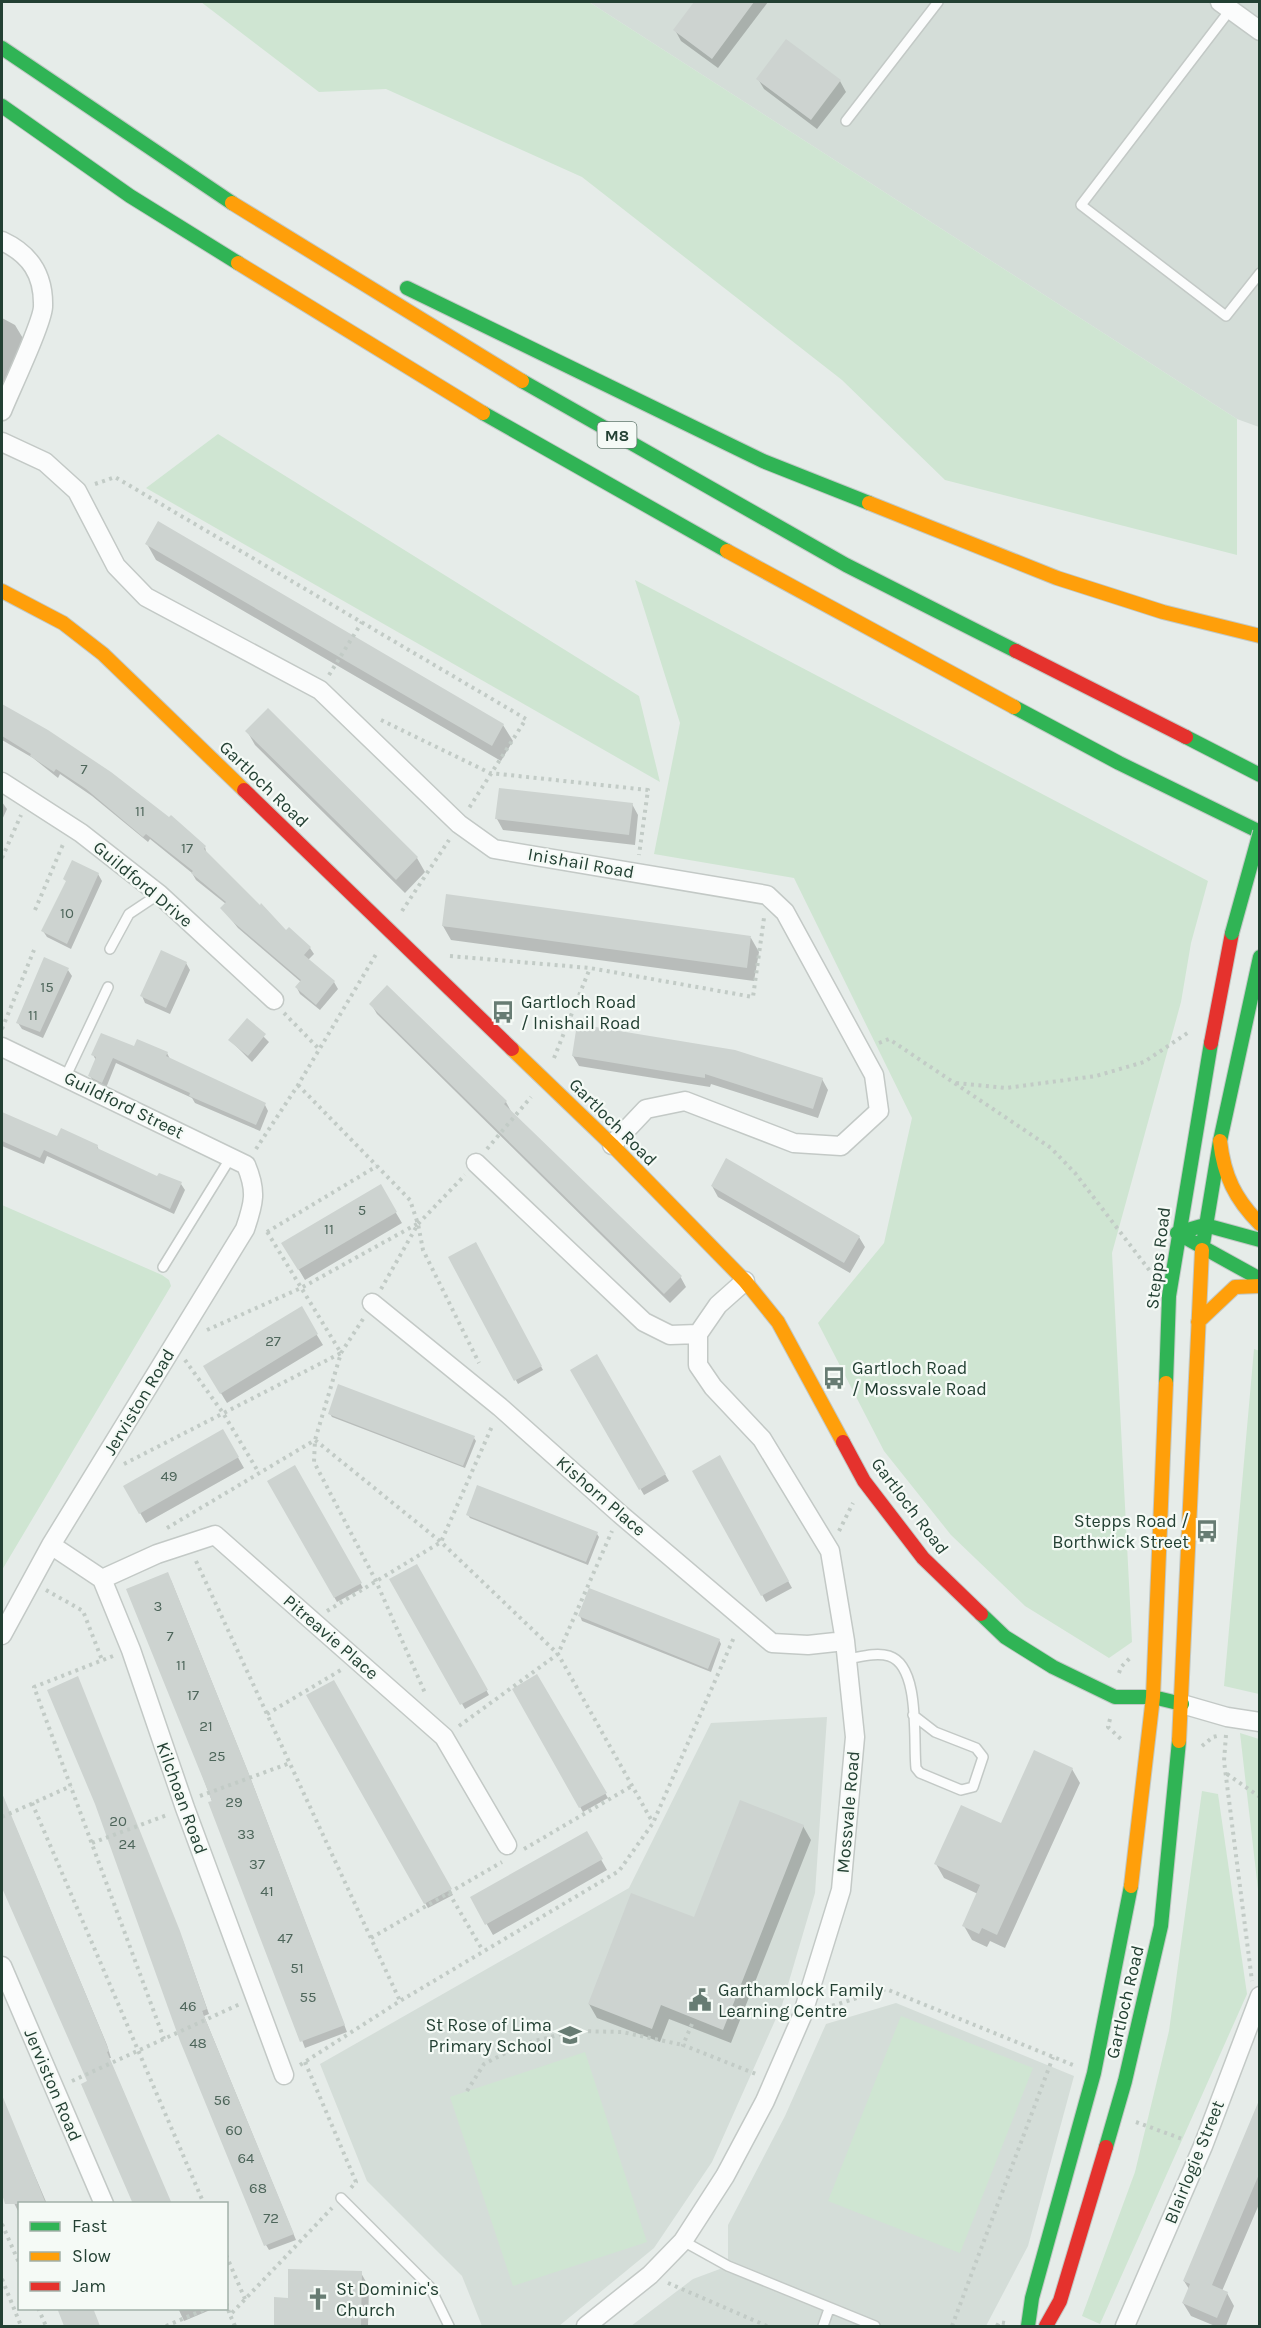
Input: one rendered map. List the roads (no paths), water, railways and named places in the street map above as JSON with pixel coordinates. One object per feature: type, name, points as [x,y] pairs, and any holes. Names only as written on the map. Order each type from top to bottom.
[{"type":"main road","name":"M8","points":[[2,48],[233,204],[524,382],[846,565],[1260,775]]},
{"type":"main road","name":"M8","points":[[2,106],[130,196],[446,392],[825,606],[1119,763],[1260,832]]},
{"type":"main road","points":[[233,204],[360,265]]},
{"type":"main road","points":[[391,280],[763,461],[1057,578],[1163,612],[1260,636]]},
{"type":"main road","name":"Gartloch Road","points":[[2,591],[63,623],[103,654],[612,1145],[745,1281],[778,1323],[864,1481],[922,1558],[1005,1637],[1053,1667],[1115,1697],[1153,1697],[1182,1704],[1161,1926],[1115,2114],[1060,2301],[1046,2326]]},
{"type":"main road","points":[[1220,626],[1260,626]]},
{"type":"main road","points":[[1119,763],[1219,827]]},
{"type":"main road","name":"Stepps Road","points":[[1153,1697],[1169,1296],[1177,1233],[1216,1011],[1232,933],[1260,832]]},
{"type":"main road","points":[[1239,840],[1260,853]]},
{"type":"main road","points":[[1182,1704],[1204,1225],[1260,957]]},
{"type":"main road","points":[[1220,1141],[1224,1176],[1244,1209],[1260,1224]]},
{"type":"main road","points":[[1177,1233],[1204,1225],[1260,1240]]},
{"type":"main road","points":[[1177,1233],[1260,1279]]},
{"type":"main road","points":[[1198,1322],[1235,1287],[1260,1286]]},
{"type":"main road","name":"Gartloch Road","points":[[1028,2326],[1032,2298],[1094,2073],[1128,1912],[1153,1697]]},
{"type":"street","points":[[1225,6],[1260,31]]},
{"type":"street","points":[[2,241],[19,249],[33,263],[42,287],[43,309],[2,411]]},
{"type":"street","name":"Inishail Road","points":[[2,442],[45,462],[77,491],[116,566],[146,597],[320,690],[459,824],[494,849],[768,895],[785,912],[874,1075],[879,1111],[840,1146],[794,1143],[685,1101],[646,1109],[612,1145]]},
{"type":"street","name":"Guildford Drive","points":[[2,782],[71,827],[159,894],[273,1000]]},
{"type":"street","name":"Guildford Street","points":[[2,1047],[238,1161]]},
{"type":"street","name":"Jerviston Road","points":[[2,1635],[51,1545],[245,1229],[252,1208],[254,1184],[238,1161]]},
{"type":"street","points":[[476,1163],[644,1322],[670,1335],[698,1334],[718,1305],[745,1281]]},
{"type":"street","name":"Kishorn Place","points":[[372,1303],[500,1407],[620,1514],[772,1643],[846,1650]]},
{"type":"street","name":"Mossvale Road","points":[[586,2326],[650,2275],[683,2241],[725,2176],[774,2081],[802,2016],[841,1890],[855,1737],[846,1650],[830,1551],[762,1439],[713,1387],[698,1365],[698,1334]]},
{"type":"street","name":"Pitreavie Place","points":[[102,1579],[157,1554],[215,1535],[444,1737],[507,1845]]},
{"type":"street","points":[[51,1545],[102,1579]]},
{"type":"street","name":"Kilchoan Road","points":[[102,1579],[131,1650],[184,1805],[284,2075]]},
{"type":"street","points":[[1182,1704],[1227,1717],[1260,1722]]},
{"type":"street","name":"Jerviston Road","points":[[2,1966],[103,2202]]},
{"type":"street","name":"Blairlogie Street","points":[[1125,2326],[1203,2146],[1258,2001]]},
{"type":"lane","points":[[846,121],[938,2]]},
{"type":"lane","points":[[1225,6],[1081,205],[1227,316],[1260,273]]},
{"type":"lane","points":[[110,949],[129,914],[159,894]]},
{"type":"lane","points":[[66,1076],[108,987]]},
{"type":"lane","points":[[163,1268],[238,1161]]},
{"type":"lane","points":[[846,1650],[882,1655],[898,1661],[905,1669],[913,1694],[913,1715],[916,1768],[920,1773],[961,1790],[973,1786],[983,1757],[976,1748],[935,1732],[913,1715]]},
{"type":"lane","points":[[341,2198],[430,2287],[449,2326]]},
{"type":"lane","points":[[683,2241],[729,2266],[875,2326]]},
{"type":"lane","points":[[823,2326],[829,2309]]},
{"type":"place","name":"Gartloch Road / Inishail Road","points":[[503,1012]]},
{"type":"place","name":"Gartloch Road / Mossvale Road","points":[[834,1378]]},
{"type":"place","name":"Stepps Road / Borthwick Street","points":[[1207,1531]]},
{"type":"place","name":"Garthamlock Family Learning Centre","points":[[700,2000]]},
{"type":"place","name":"St Rose of Lima Primary School","points":[[570,2035]]},
{"type":"place","name":"St Dominic's Church","points":[[318,2299]]}]
